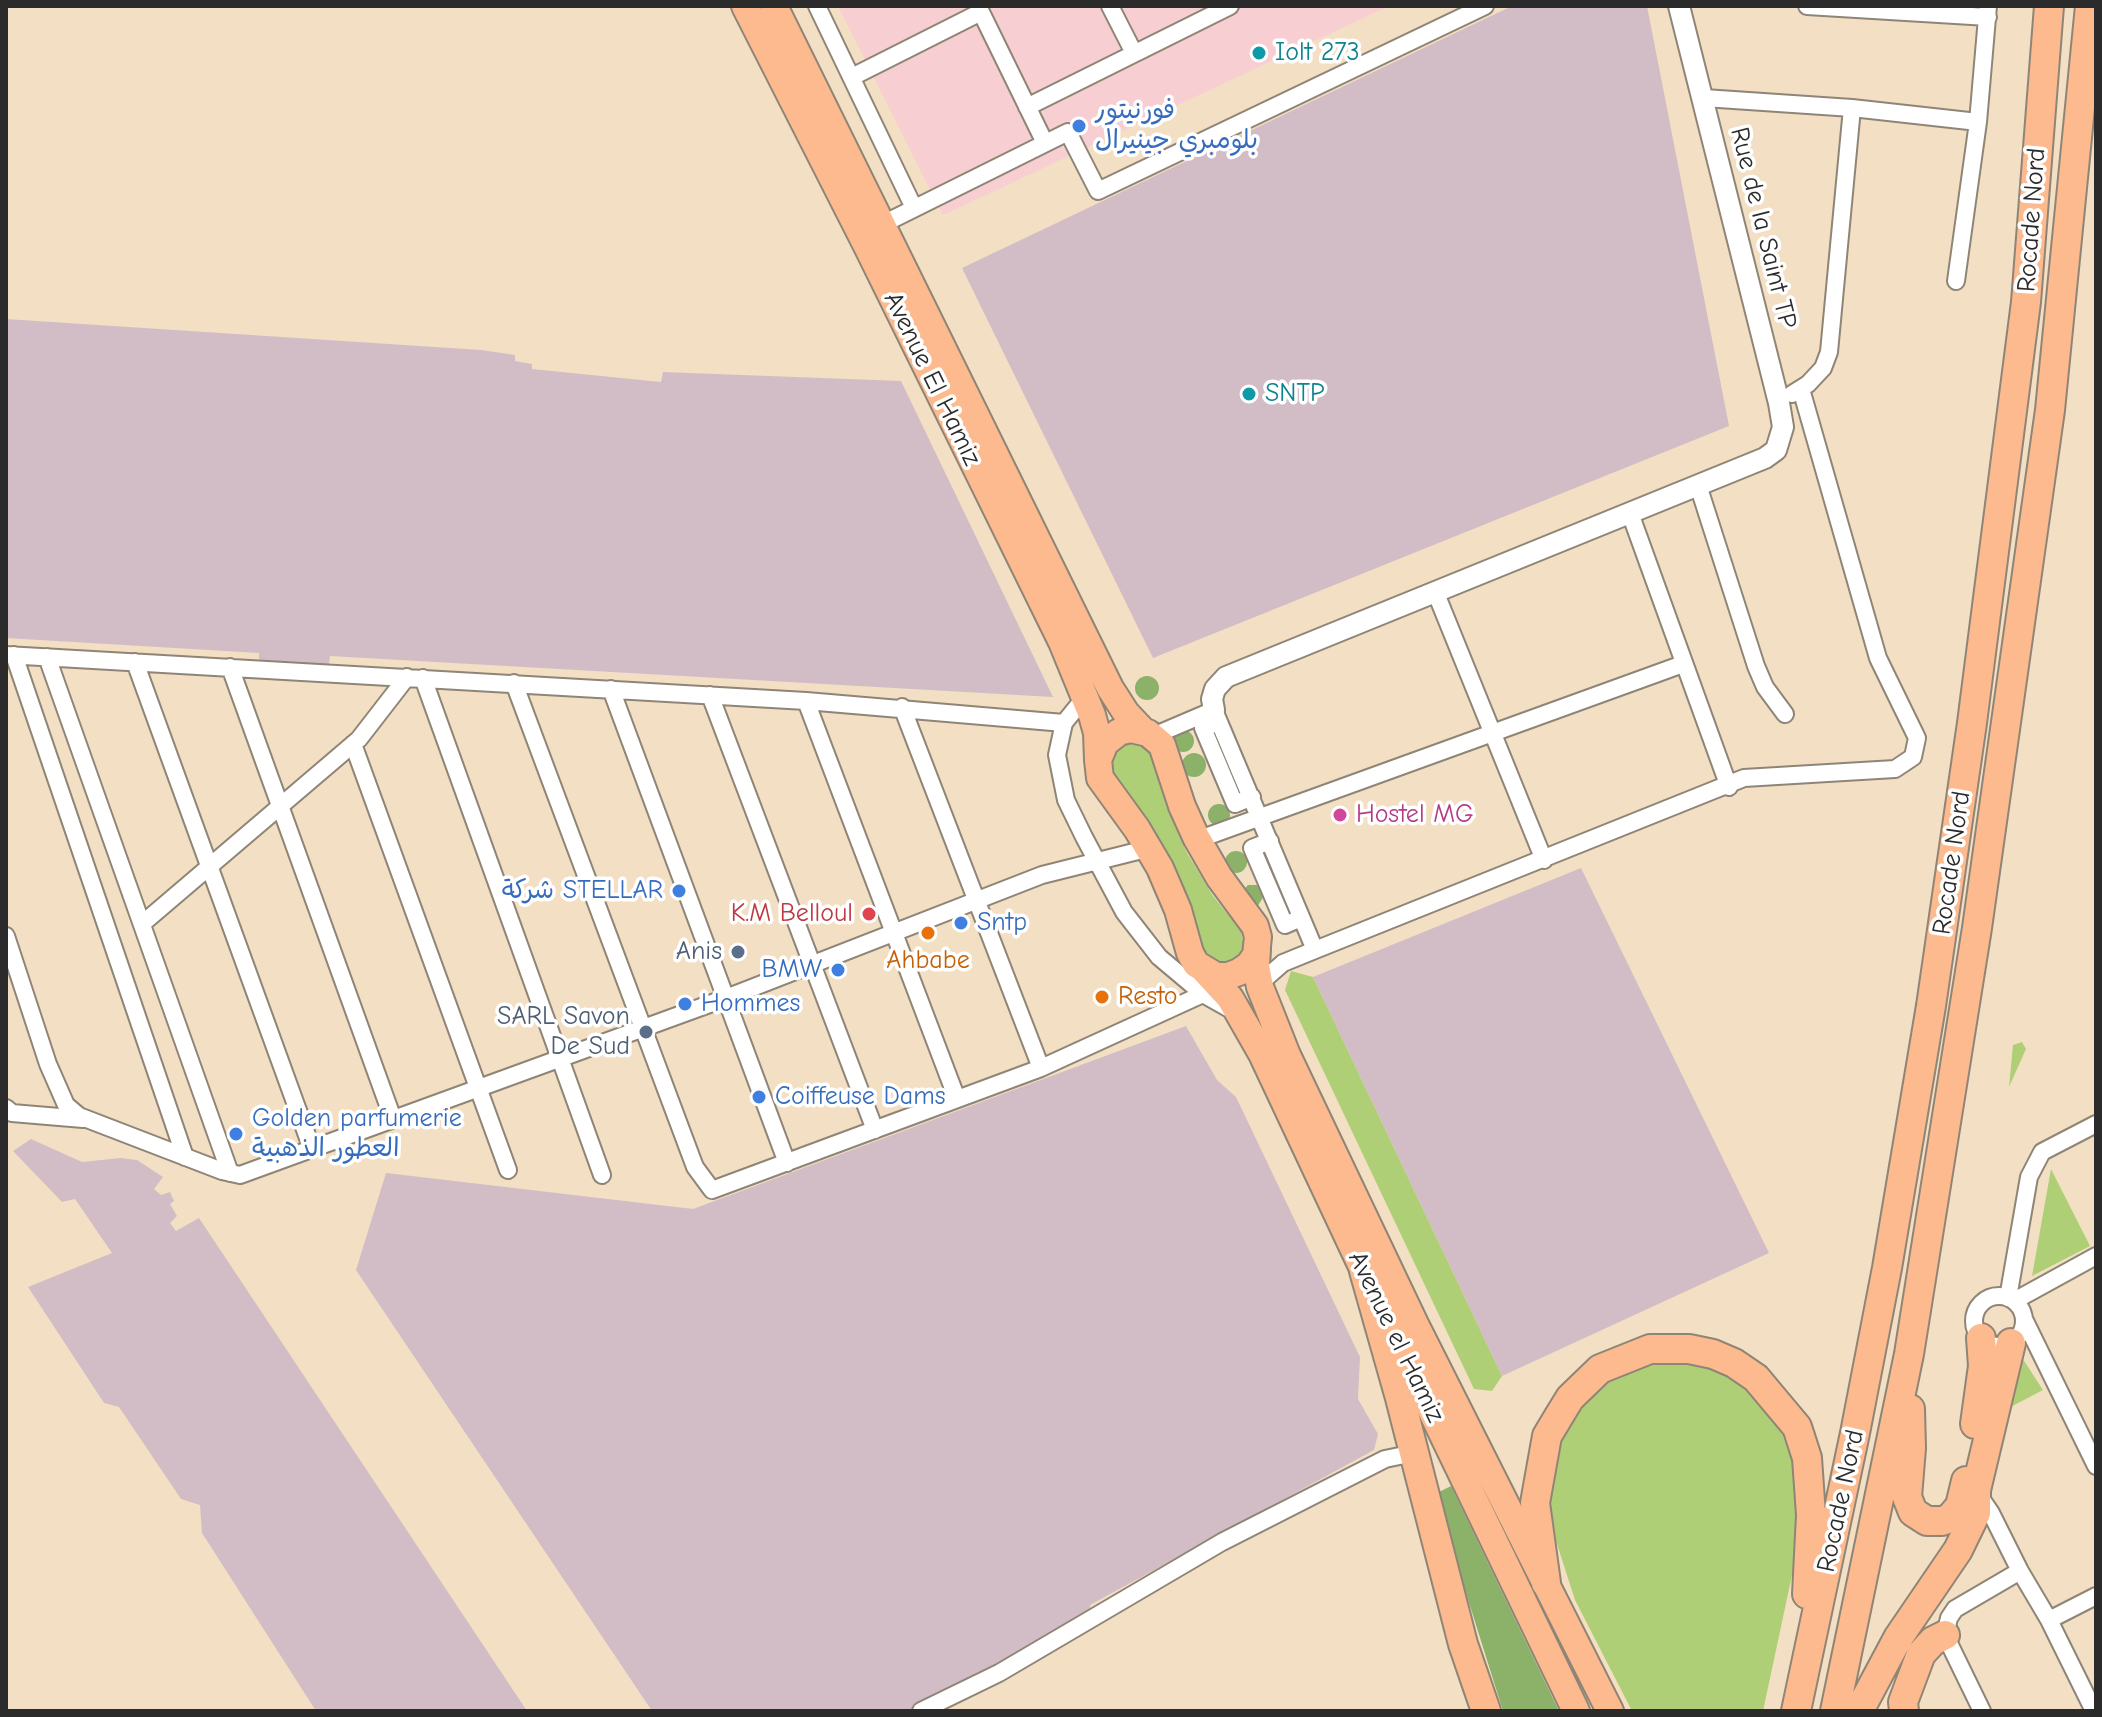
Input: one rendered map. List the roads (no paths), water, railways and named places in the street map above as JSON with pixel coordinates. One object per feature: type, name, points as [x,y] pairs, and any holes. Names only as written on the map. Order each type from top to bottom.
[{"type":"highway","name":"Avenue El Hamiz","points":[[745,6],[1062,642],[1097,733],[1098,772],[1102,783],[1150,848]]},
{"type":"highway","points":[[774,6],[1110,688],[1126,713],[1165,750],[1178,795],[1197,840],[1219,877],[1255,926],[1260,987],[1287,1055],[1408,1310],[1610,1711]]},
{"type":"highway","name":"Rocade Nord","points":[[1796,1711],[1878,1313],[1931,1006],[1972,723],[2026,302],[2049,6]]},
{"type":"highway","name":"Rocade Nord","points":[[1835,1711],[1909,1354],[1977,928],[2050,410],[2090,6]]},
{"type":"highway","points":[[1098,760],[1105,743],[1114,735],[1131,729],[1148,734]]},
{"type":"highway","name":"Avenue el Hamiz","points":[[1150,848],[1174,899],[1190,953],[1204,982],[1230,998],[1262,1054],[1576,1711]]},
{"type":"highway","points":[[1204,982],[1239,972],[1249,965],[1257,949]]},
{"type":"highway","points":[[1364,1271],[1463,1644],[1486,1711]]},
{"type":"highway","points":[[1859,1711],[1909,1619],[1967,1533],[1976,1513],[1976,1490],[2018,1331]]},
{"type":"highway","points":[[1909,1354],[1911,1448],[1907,1497],[1913,1512],[1919,1517],[1927,1521],[1942,1521],[1956,1513],[1963,1499],[1982,1378],[1981,1338]]},
{"type":"highway","points":[[1546,1583],[1535,1503],[1547,1436],[1570,1398],[1600,1369],[1650,1349],[1689,1349],[1713,1354],[1756,1378],[1775,1398],[1797,1427],[1807,1458],[1811,1515],[1803,1681]]},
{"type":"highway","points":[[1904,1711],[1903,1702],[1921,1654],[1933,1641],[1945,1635]]},
{"type":"street","points":[[817,6],[914,208]]},
{"type":"street","points":[[1110,6],[1134,53]]},
{"type":"street","points":[[1027,107],[1230,6]]},
{"type":"street","points":[[883,224],[1068,132],[1098,191],[1485,6]]},
{"type":"street","name":"Rue de la Saint TP","points":[[1679,6],[1783,427],[1776,450],[1765,458],[1698,485]]},
{"type":"street","points":[[1807,6],[1988,12],[1978,122],[1956,281]]},
{"type":"street","points":[[852,77],[980,9],[1045,143]]},
{"type":"street","points":[[1704,98],[1852,108],[1978,122]]},
{"type":"street","points":[[1779,403],[1801,389],[1823,368],[1829,352],[1852,108]]},
{"type":"street","points":[[1260,987],[1283,963],[1729,787],[1744,778],[1895,769],[1913,757],[1917,738],[1878,658],[1801,389]]},
{"type":"street","points":[[1315,950],[1217,716],[1212,699],[1215,689],[1226,677],[1698,485],[1756,666],[1775,703],[1785,714]]},
{"type":"street","points":[[1630,513],[1729,787]]},
{"type":"street","points":[[1435,591],[1544,860]]},
{"type":"street","points":[[185,1157],[10,655],[902,707],[1064,723]]},
{"type":"street","points":[[47,657],[230,1173]]},
{"type":"street","points":[[135,662],[312,1149]]},
{"type":"street","points":[[1197,840],[1683,664]]},
{"type":"street","points":[[230,667],[393,1119]]},
{"type":"street","points":[[142,924],[353,744],[415,678]]},
{"type":"street","points":[[415,678],[602,1175]]},
{"type":"street","points":[[514,683],[695,1167],[712,1190],[1041,1068],[1204,982]]},
{"type":"street","points":[[611,689],[787,1163]]},
{"type":"street","points":[[710,695],[875,1130]]},
{"type":"street","points":[[1085,697],[1064,723],[1057,755],[1062,785],[1109,887],[1140,935],[1159,957],[1204,982]]},
{"type":"street","points":[[806,701],[957,1099]]},
{"type":"street","points":[[902,707],[1041,1068]]},
{"type":"street","points":[[1148,734],[1217,716]]},
{"type":"street","points":[[353,744],[508,1170]]},
{"type":"street","points":[[6,936],[58,1090],[66,1105],[88,1120],[240,1175],[726,998],[975,899],[1042,875],[1150,848]]},
{"type":"street","points":[[6,1108],[12,1113],[88,1120]]},
{"type":"street","points":[[2096,1124],[2042,1152],[2029,1177],[2011,1299],[2018,1331],[2096,1466]]},
{"type":"street","points":[[2018,1331],[1995,1346],[1981,1338],[1974,1323],[1978,1307],[1991,1297],[2011,1299],[2096,1256]]},
{"type":"street","points":[[921,1711],[999,1673],[1222,1542],[1385,1459],[1414,1453]]},
{"type":"street","points":[[1976,1490],[2049,1620],[2094,1711]]},
{"type":"street","points":[[1982,1711],[1945,1635],[1955,1609],[2020,1571]]},
{"type":"street","points":[[2049,1620],[2096,1596]]},
{"type":"place","name":"Iolt 273","points":[[1259,53]]},
{"type":"place","name":"فورنيتور بلومبري جينيرال","points":[[1079,126]]},
{"type":"place","name":"SNTP","points":[[1249,394]]},
{"type":"place","name":"Hostel MG","points":[[1340,815]]},
{"type":"place","name":"شركة STELLAR","points":[[679,891]]},
{"type":"place","name":"K.M Belloul","points":[[869,914]]},
{"type":"place","name":"Sntp","points":[[961,923]]},
{"type":"place","name":"Ahbabe","points":[[928,933]]},
{"type":"place","name":"Anis","points":[[738,952]]},
{"type":"place","name":"BMW","points":[[838,970]]},
{"type":"place","name":"Resto","points":[[1102,997]]},
{"type":"place","name":"Hommes","points":[[685,1004]]},
{"type":"place","name":"SARL Savon De Sud","points":[[646,1032]]},
{"type":"place","name":"Coiffeuse Dams","points":[[759,1097]]},
{"type":"place","name":"Golden parfumerie العطور الذهبية","points":[[236,1134]]}]
